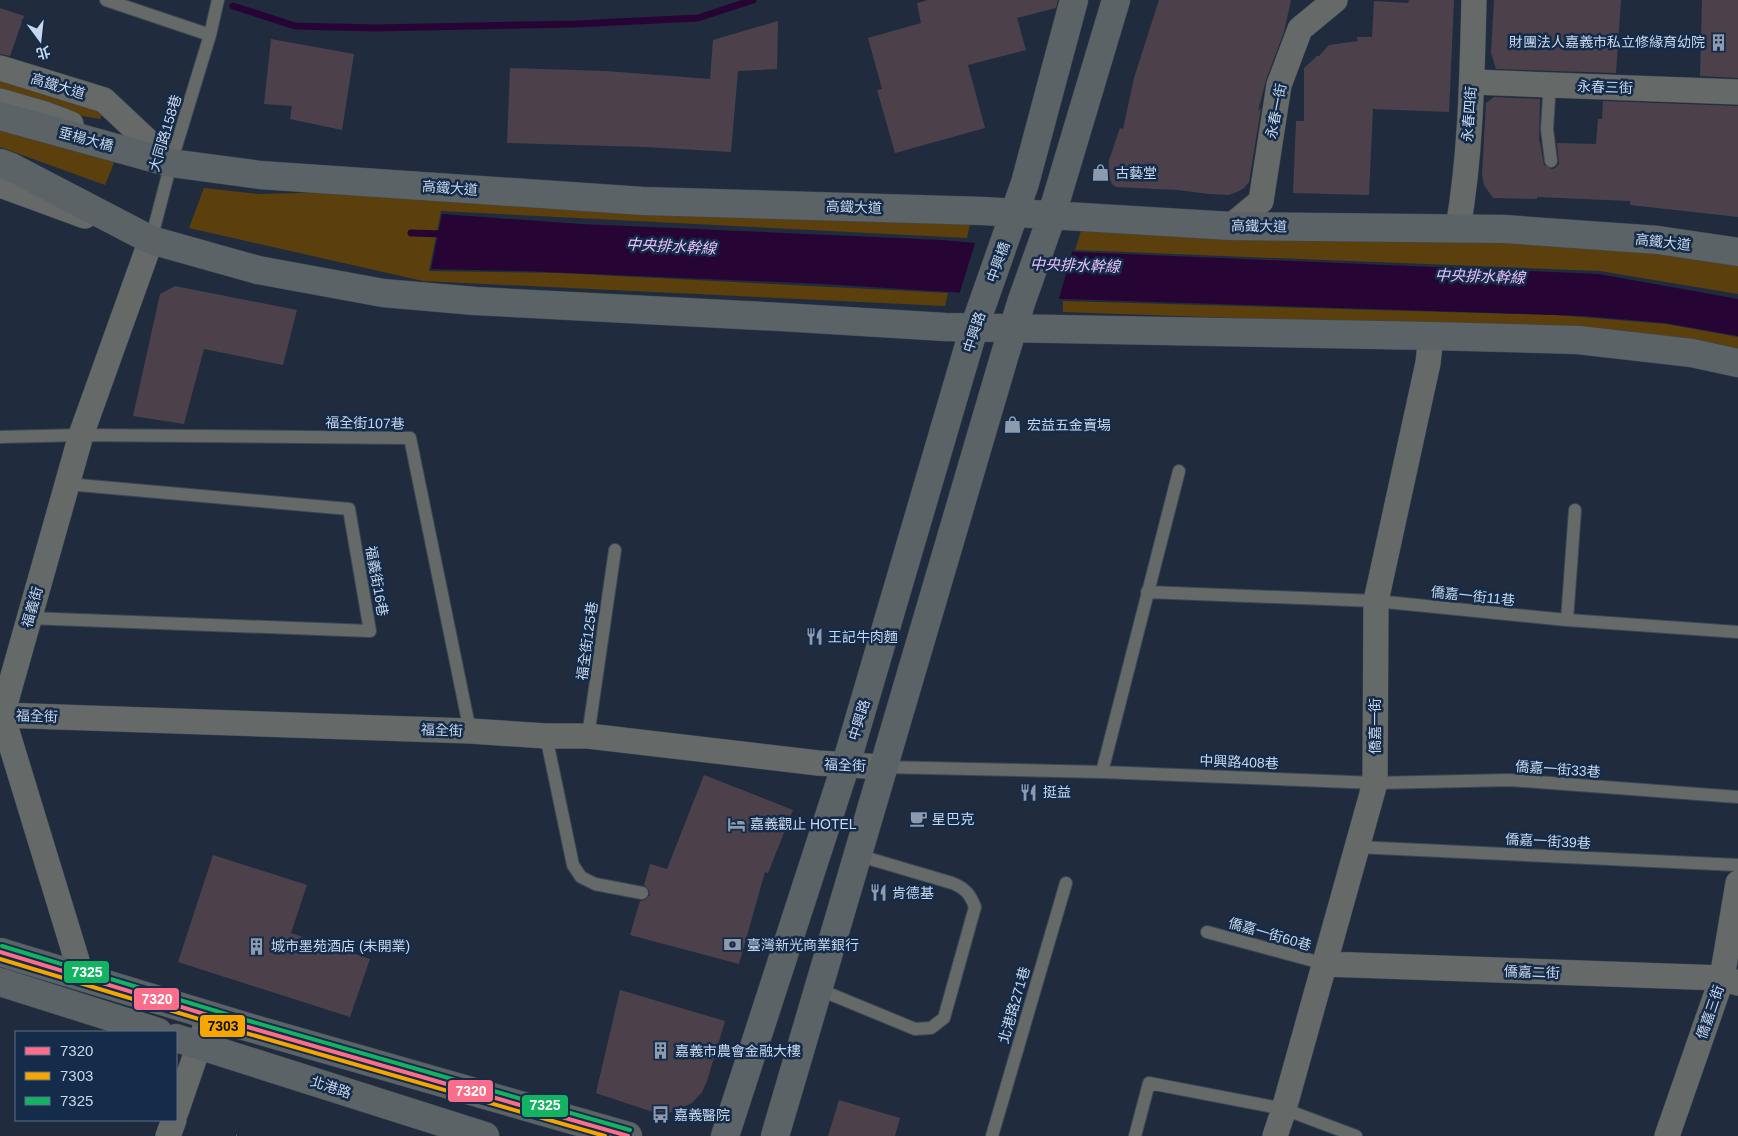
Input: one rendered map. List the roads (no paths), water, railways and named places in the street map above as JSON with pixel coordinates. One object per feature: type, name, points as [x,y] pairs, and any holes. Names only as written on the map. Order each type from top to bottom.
[{"type":"street","points":[[1013,218],[1025,183],[1074,0]]},
{"type":"street","points":[[775,1136],[882,767],[1013,329],[1051,219],[1116,0]]},
{"type":"street","name":"永春一街","points":[[1231,226],[1261,201],[1279,85],[1300,29],[1335,0]]},
{"type":"street","name":"永春四街","points":[[1458,228],[1463,202],[1472,82],[1474,0]]},
{"type":"street","name":"高鐵大道","points":[[0,68],[104,100],[171,163],[260,175],[643,201],[1013,218],[1231,226],[1504,229],[1658,240],[1738,252]]},
{"type":"street","name":"永春三街","points":[[1472,82],[1738,92]]},
{"type":"street","points":[[0,101],[41,120]]},
{"type":"street","name":"垂楊大橋","points":[[0,116],[41,120],[171,163]]},
{"type":"street","points":[[5,179],[151,240],[258,270],[383,293],[474,302],[781,316],[974,328],[1431,336],[1595,342],[1692,353],[1738,363]]},
{"type":"street","name":"中興橋","points":[[984,301],[1013,218]]},
{"type":"street","name":"福義街","points":[[1,715],[81,435],[151,240]]},
{"type":"street","name":"中興路","points":[[725,1136],[846,764],[974,328],[984,301]]},
{"type":"street","name":"僑嘉一街","points":[[1275,1136],[1375,783],[1376,601],[1428,363],[1431,336]]},
{"type":"street","points":[[1,715],[82,977]]},
{"type":"street","name":"福全街","points":[[1,715],[470,731],[546,736],[588,736],[818,763],[882,767]]},
{"type":"street","name":"僑嘉三街","points":[[1667,1136],[1730,981],[1738,883]]},
{"type":"street","points":[[0,952],[209,1016],[628,1136]]},
{"type":"street","name":"僑嘉二街","points":[[1325,964],[1730,981]]},
{"type":"street","points":[[0,982],[155,1031]]},
{"type":"street","points":[[178,1100],[188,1042],[209,1016]]},
{"type":"street","name":"北港路","points":[[188,1042],[485,1136]]},
{"type":"street","points":[[168,1136],[174,1121]]},
{"type":"lane","points":[[106,0],[210,35]]},
{"type":"lane","name":"大同路158巷","points":[[151,240],[171,163],[210,35],[218,0]]},
{"type":"lane","points":[[1544,85],[1549,97],[1547,129],[1551,161]]},
{"type":"lane","points":[[0,437],[81,435]]},
{"type":"lane","name":"福全街107巷","points":[[81,435],[410,438],[470,731]]},
{"type":"lane","points":[[1102,772],[1179,471]]},
{"type":"lane","name":"福義街16巷","points":[[29,618],[370,631],[349,509],[67,484]]},
{"type":"lane","points":[[1568,620],[1575,510]]},
{"type":"lane","name":"福全街125巷","points":[[588,736],[616,550]]},
{"type":"lane","points":[[1147,592],[1376,601]]},
{"type":"lane","name":"僑嘉一街11巷","points":[[1376,601],[1568,620],[1738,632]]},
{"type":"lane","points":[[546,736],[572,865],[581,877],[595,884],[642,894]]},
{"type":"lane","name":"中興路408巷","points":[[882,767],[1102,772],[1375,783]]},
{"type":"lane","name":"僑嘉一街33巷","points":[[1375,783],[1510,780],[1738,797]]},
{"type":"lane","name":"僑嘉一街39巷","points":[[1358,847],[1738,865]]},
{"type":"lane","points":[[818,989],[915,1029],[931,1028],[944,1018],[975,907],[971,896],[963,887],[952,883],[857,855]]},
{"type":"lane","name":"北港路271巷","points":[[992,1136],[1066,883]]},
{"type":"lane","name":"僑嘉一街60巷","points":[[1207,932],[1325,964]]},
{"type":"lane","points":[[1135,1136],[1149,1083],[1284,1109],[1356,1136]]},
{"type":"water","points":[[442,214],[581,224],[942,240],[1078,252],[1599,274],[1738,299],[1738,336],[1665,323],[1584,316],[1064,299],[823,284],[524,271],[431,269]]},
{"type":"waterway","points":[[233,6],[295,26],[375,28],[576,24],[698,18],[753,0]]},
{"type":"waterway","name":"中央排水幹線","points":[[411,233],[445,234]]},
{"type":"place","name":"財團法人嘉義市私立修緣育幼院","points":[[1719,42]]},
{"type":"place","name":"古藝堂","points":[[1101,173]]},
{"type":"place","name":"宏益五金賣場","points":[[1013,425]]},
{"type":"place","name":"王記牛肉麵","points":[[814,637]]},
{"type":"place","name":"挺益","points":[[1029,792]]},
{"type":"place","name":"星巴克","points":[[918,819]]},
{"type":"place","name":"嘉義觀止 HOTEL","points":[[736,824]]},
{"type":"place","name":"肯德基","points":[[878,893]]},
{"type":"place","name":"臺灣新光商業銀行","points":[[733,945]]},
{"type":"place","name":"城市墨苑酒店 (未開業)","points":[[257,946]]},
{"type":"place","name":"嘉義市農會金融大樓","points":[[661,1051]]},
{"type":"place","name":"嘉義醫院","points":[[660,1115]]}]
